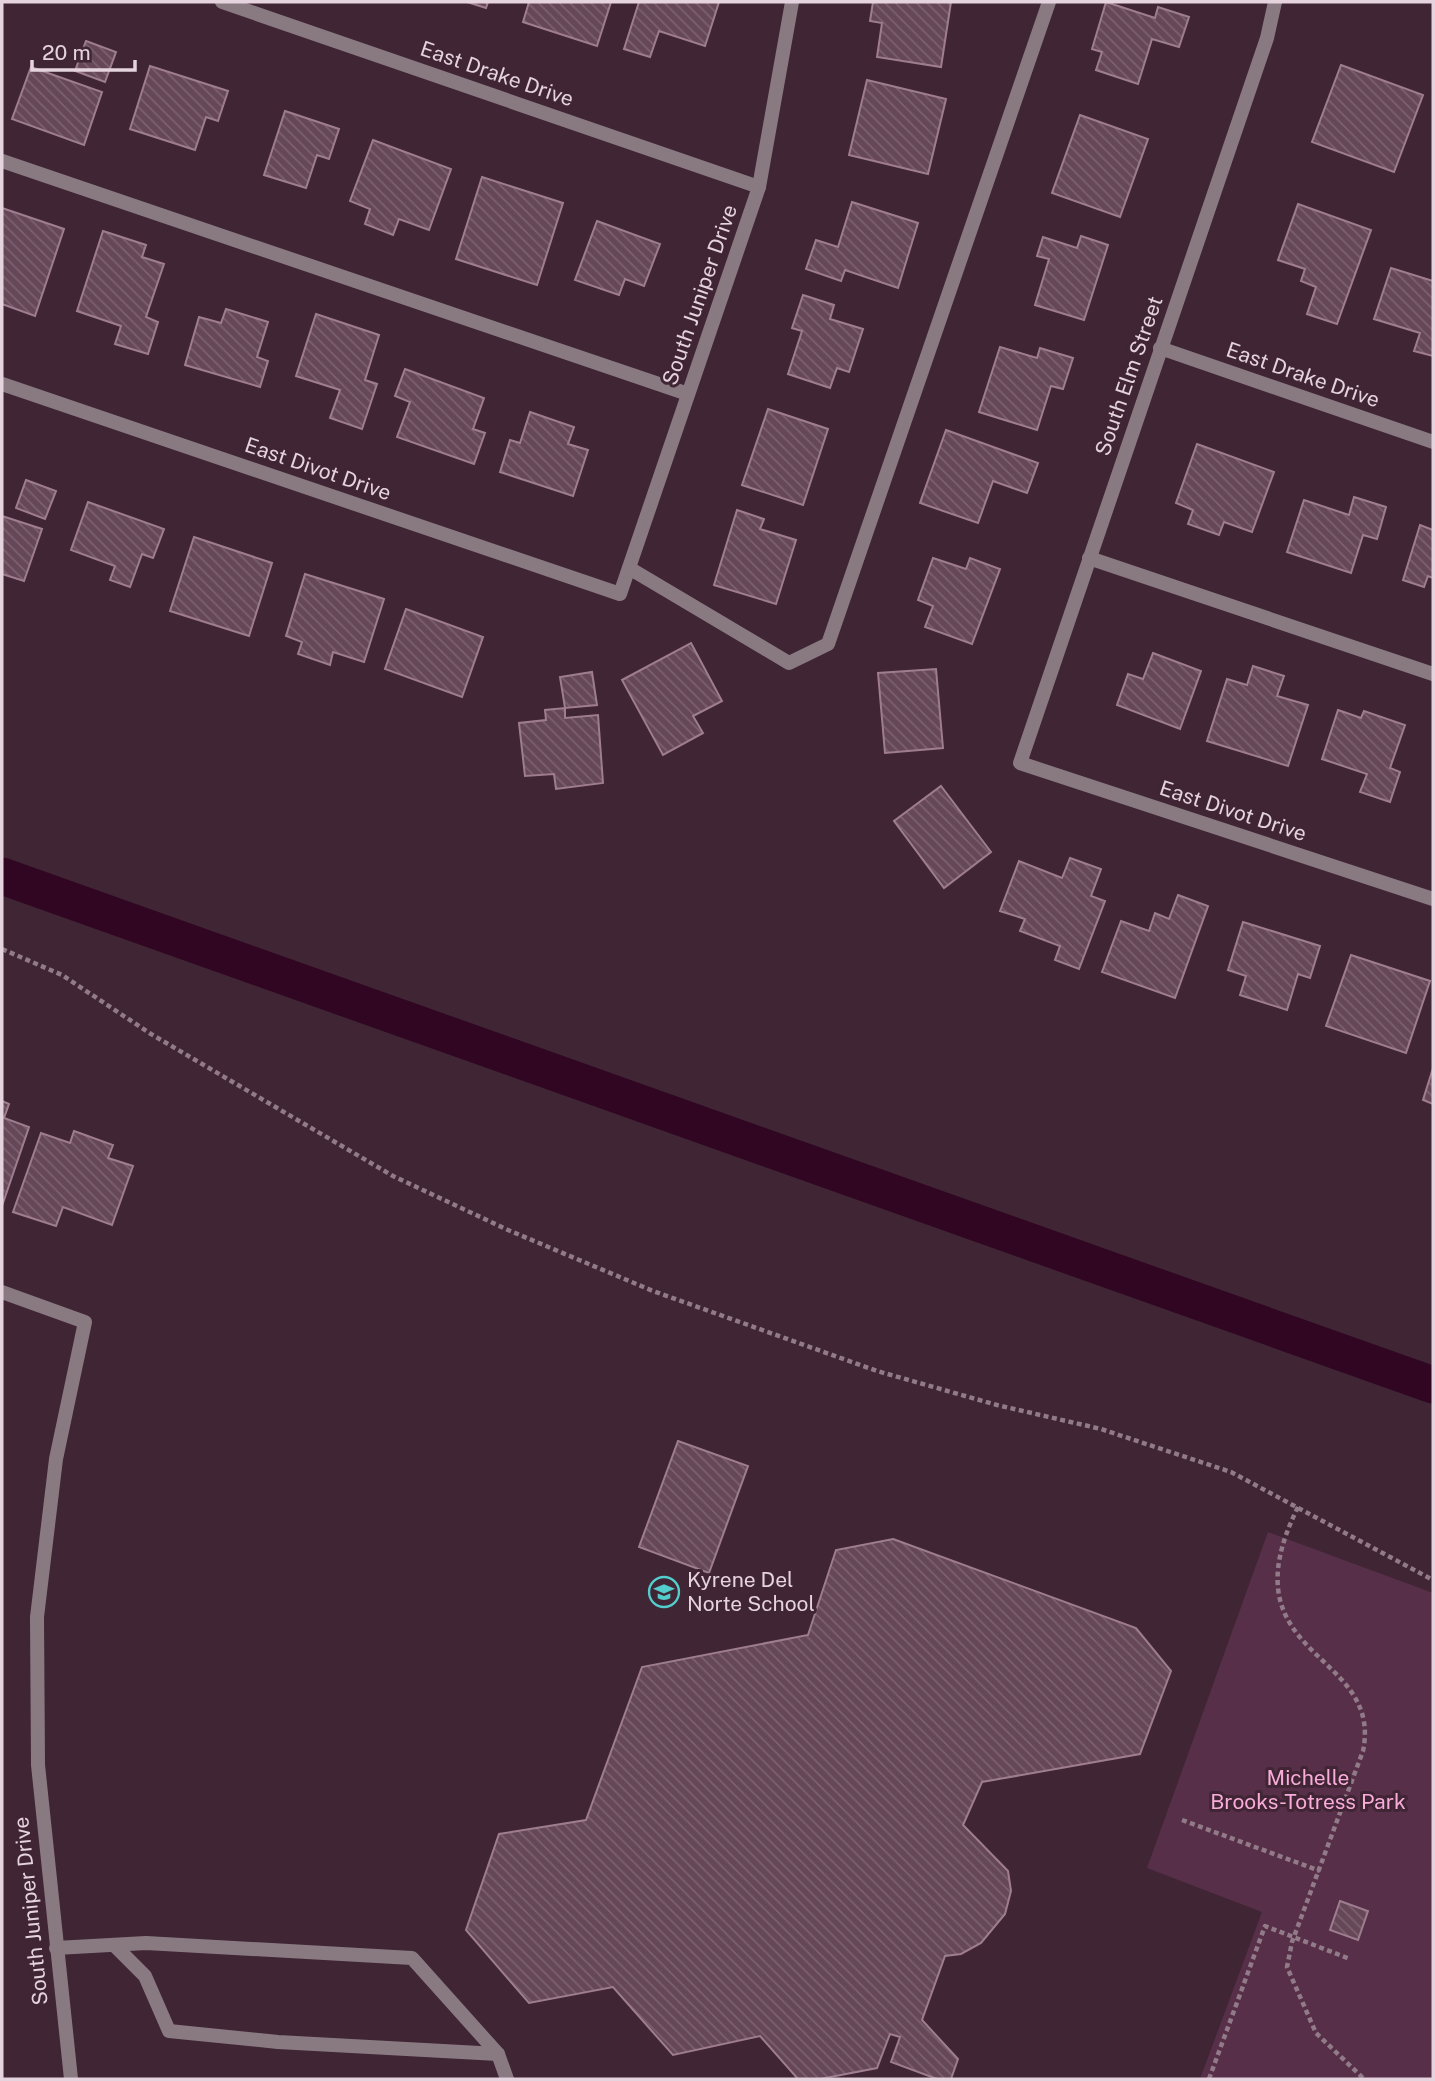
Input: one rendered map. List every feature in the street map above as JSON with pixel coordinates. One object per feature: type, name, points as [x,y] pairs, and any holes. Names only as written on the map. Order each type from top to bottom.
[{"type":"street","name":"East Drake Drive","points":[[222,2],[759,187]]},
{"type":"street","name":"South Juniper Drive","points":[[620,594],[759,187],[792,2]]},
{"type":"street","points":[[629,568],[789,663],[828,644],[1049,2]]},
{"type":"street","name":"South Elm Street","points":[[1020,763],[1267,38],[1275,2]]},
{"type":"street","points":[[2,161],[688,394]]},
{"type":"street","name":"East Drake Drive","points":[[1160,348],[1433,442]]},
{"type":"street","name":"East Divot Drive","points":[[2,384],[620,594]]},
{"type":"street","points":[[1089,558],[1433,674]]},
{"type":"street","name":"East Divot Drive","points":[[1020,763],[1433,899]]},
{"type":"street","name":"South Juniper Drive","points":[[2,1292],[85,1322],[56,1459],[37,1617],[38,1765],[71,2079]]},
{"type":"street","points":[[56,1948],[146,1943],[412,1958],[498,2054],[507,2079]]},
{"type":"street","points":[[114,1945],[145,1976],[169,2031],[278,2042],[498,2054]]},
{"type":"path","points":[[2,948],[62,975],[151,1034],[393,1176],[508,1230],[761,1332],[891,1375],[997,1405],[1101,1429],[1231,1472],[1433,1580]]},
{"type":"path","points":[[1298,1507],[1278,1557],[1277,1584],[1286,1620],[1300,1641],[1356,1695],[1367,1733],[1320,1871],[1293,1937],[1287,1967],[1316,2033],[1364,2079]]},
{"type":"path","points":[[1182,1820],[1320,1871]]},
{"type":"path","points":[[1209,2079],[1265,1926],[1350,1959]]},
{"type":"green space","name":"Michelle Brooks-Totress Park","points":[[1268,1532],[1433,1593],[1433,2079],[1200,2079],[1262,1912],[1147,1868]]},
{"type":"building","points":[[467,2],[488,2],[486,8]]},
{"type":"building","points":[[529,2],[611,2],[597,46],[523,22]]},
{"type":"building","points":[[639,2],[719,2],[705,46],[659,31],[650,57],[624,49]]},
{"type":"building","points":[[873,2],[951,2],[941,67],[877,57],[882,23],[870,21]]},
{"type":"building","points":[[1106,2],[1155,18],[1158,7],[1189,17],[1179,47],[1152,39],[1138,84],[1096,70],[1102,52],[1092,49]]},
{"type":"building","points":[[86,41],[116,52],[105,82],[75,71]]},
{"type":"building","points":[[1341,65],[1423,95],[1394,172],[1312,142]]},
{"type":"building","points":[[150,66],[228,91],[218,121],[206,117],[195,150],[130,129]]},
{"type":"building","points":[[31,67],[102,92],[84,145],[12,119]]},
{"type":"building","points":[[867,80],[946,99],[928,174],[849,155]]},
{"type":"building","points":[[285,111],[339,129],[329,159],[317,155],[306,188],[264,175]]},
{"type":"building","points":[[1080,115],[1148,139],[1120,217],[1052,193]]},
{"type":"building","points":[[373,140],[451,169],[429,230],[399,219],[393,235],[365,224],[370,209],[350,201]]},
{"type":"building","points":[[482,177],[563,203],[537,285],[456,259]]},
{"type":"building","points":[[852,202],[918,223],[898,288],[845,270],[841,281],[806,269],[816,240],[838,247]]},
{"type":"building","points":[[1298,204],[1371,230],[1337,324],[1307,314],[1316,287],[1301,281],[1305,269],[1278,260]]},
{"type":"building","points":[[2,208],[64,229],[35,316],[2,304]]},
{"type":"building","points":[[597,221],[660,244],[644,286],[625,279],[619,295],[575,280]]},
{"type":"building","points":[[103,231],[146,245],[142,257],[164,264],[146,317],[158,322],[148,354],[115,344],[121,326],[77,311]]},
{"type":"building","points":[[1081,236],[1108,245],[1084,320],[1035,305],[1049,259],[1037,256],[1043,237],[1077,248]]},
{"type":"building","points":[[1391,268],[1433,281],[1433,356],[1414,351],[1420,333],[1374,319]]},
{"type":"building","points":[[803,295],[834,305],[830,319],[863,329],[849,372],[837,368],[830,388],[788,374],[802,331],[792,328]]},
{"type":"building","points":[[226,309],[268,322],[257,357],[268,361],[260,387],[185,365],[199,317],[221,323]]},
{"type":"building","points":[[316,314],[379,335],[365,380],[377,384],[362,429],[330,418],[340,390],[296,376]]},
{"type":"building","points":[[1000,347],[1037,358],[1040,348],[1073,358],[1063,389],[1051,386],[1037,430],[979,412]]},
{"type":"building","points":[[405,369],[484,398],[473,429],[485,433],[474,464],[397,437],[410,402],[395,396]]},
{"type":"building","points":[[768,409],[828,429],[803,505],[742,485]]},
{"type":"building","points":[[530,412],[574,427],[568,444],[588,450],[573,496],[500,472],[510,440],[520,443]]},
{"type":"building","points":[[946,430],[1038,463],[1027,493],[993,481],[978,523],[920,503]]},
{"type":"building","points":[[1197,444],[1274,472],[1252,532],[1224,522],[1219,535],[1188,524],[1193,510],[1176,503]]},
{"type":"building","points":[[26,480],[56,491],[45,519],[16,508]]},
{"type":"building","points":[[1354,497],[1386,507],[1377,539],[1363,535],[1351,573],[1287,552],[1304,500],[1349,515]]},
{"type":"building","points":[[88,502],[164,529],[153,558],[142,554],[130,587],[110,580],[115,566],[71,550]]},
{"type":"building","points":[[737,510],[764,519],[760,529],[796,540],[776,604],[714,585]]},
{"type":"building","points":[[2,516],[42,529],[24,581],[2,574]]},
{"type":"building","points":[[1420,525],[1433,530],[1433,578],[1428,576],[1424,587],[1403,580]]},
{"type":"building","points":[[194,537],[272,563],[249,636],[170,611]]},
{"type":"building","points":[[933,558],[966,569],[970,558],[1000,569],[972,644],[925,627],[933,606],[918,600]]},
{"type":"building","points":[[305,574],[384,599],[364,662],[333,652],[330,665],[298,654],[302,642],[286,636]]},
{"type":"building","points":[[406,609],[483,637],[462,697],[385,669]]},
{"type":"building","points":[[691,643],[722,701],[693,716],[703,733],[663,755],[622,680]]},
{"type":"building","points":[[1153,653],[1201,671],[1180,729],[1117,705],[1128,674],[1143,679]]},
{"type":"building","points":[[1253,666],[1284,676],[1277,696],[1308,705],[1288,766],[1207,741],[1227,679],[1247,685]]},
{"type":"building","points":[[936,669],[943,748],[885,753],[878,673]]},
{"type":"building","points":[[592,672],[597,705],[565,708],[560,677]]},
{"type":"building","points":[[565,708],[565,718],[598,715],[603,783],[556,789],[554,774],[525,776],[519,723],[546,720],[545,710]]},
{"type":"building","points":[[1338,710],[1361,718],[1364,711],[1405,725],[1390,768],[1400,772],[1390,802],[1360,792],[1367,774],[1322,759]]},
{"type":"building","points":[[941,786],[991,852],[944,888],[894,821]]},
{"type":"building","points":[[1070,858],[1101,869],[1091,896],[1105,901],[1079,969],[1055,960],[1060,946],[1020,931],[1025,919],[1000,911],[1019,861],[1062,878]]},
{"type":"building","points":[[1178,895],[1208,906],[1175,998],[1102,972],[1121,921],[1149,931],[1155,913],[1169,919]]},
{"type":"building","points":[[1243,922],[1320,946],[1310,978],[1298,974],[1287,1010],[1240,995],[1246,976],[1228,970]]},
{"type":"building","points":[[1351,955],[1430,981],[1406,1053],[1326,1026]]},
{"type":"building","points":[[1433,1068],[1433,1104],[1423,1100]]},
{"type":"building","points":[[2,1101],[9,1104],[4,1118],[29,1127],[2,1206]]},
{"type":"building","points":[[74,1131],[113,1145],[108,1158],[133,1166],[112,1225],[63,1207],[56,1226],[13,1212],[41,1133],[70,1143]]},
{"type":"building","points":[[678,1441],[748,1466],[709,1573],[639,1547]]},
{"type":"building","points":[[893,1539],[1136,1628],[1171,1671],[1140,1754],[982,1782],[963,1825],[1008,1871],[1011,1891],[1005,1914],[981,1943],[961,1954],[945,1956],[922,2020],[958,2059],[951,2079],[937,2079],[891,2062],[900,2037],[890,2034],[877,2068],[820,2079],[798,2079],[760,2036],[673,2055],[613,1987],[529,2003],[466,1930],[499,1834],[586,1820],[642,1667],[808,1635],[836,1550]]},
{"type":"building","points":[[1340,1901],[1368,1911],[1358,1940],[1330,1930]]},
{"type":"waterway","points":[[2,876],[1433,1385]]},
{"type":"place","name":"Kyrene Del Norte School","points":[[664,1592]]}]
